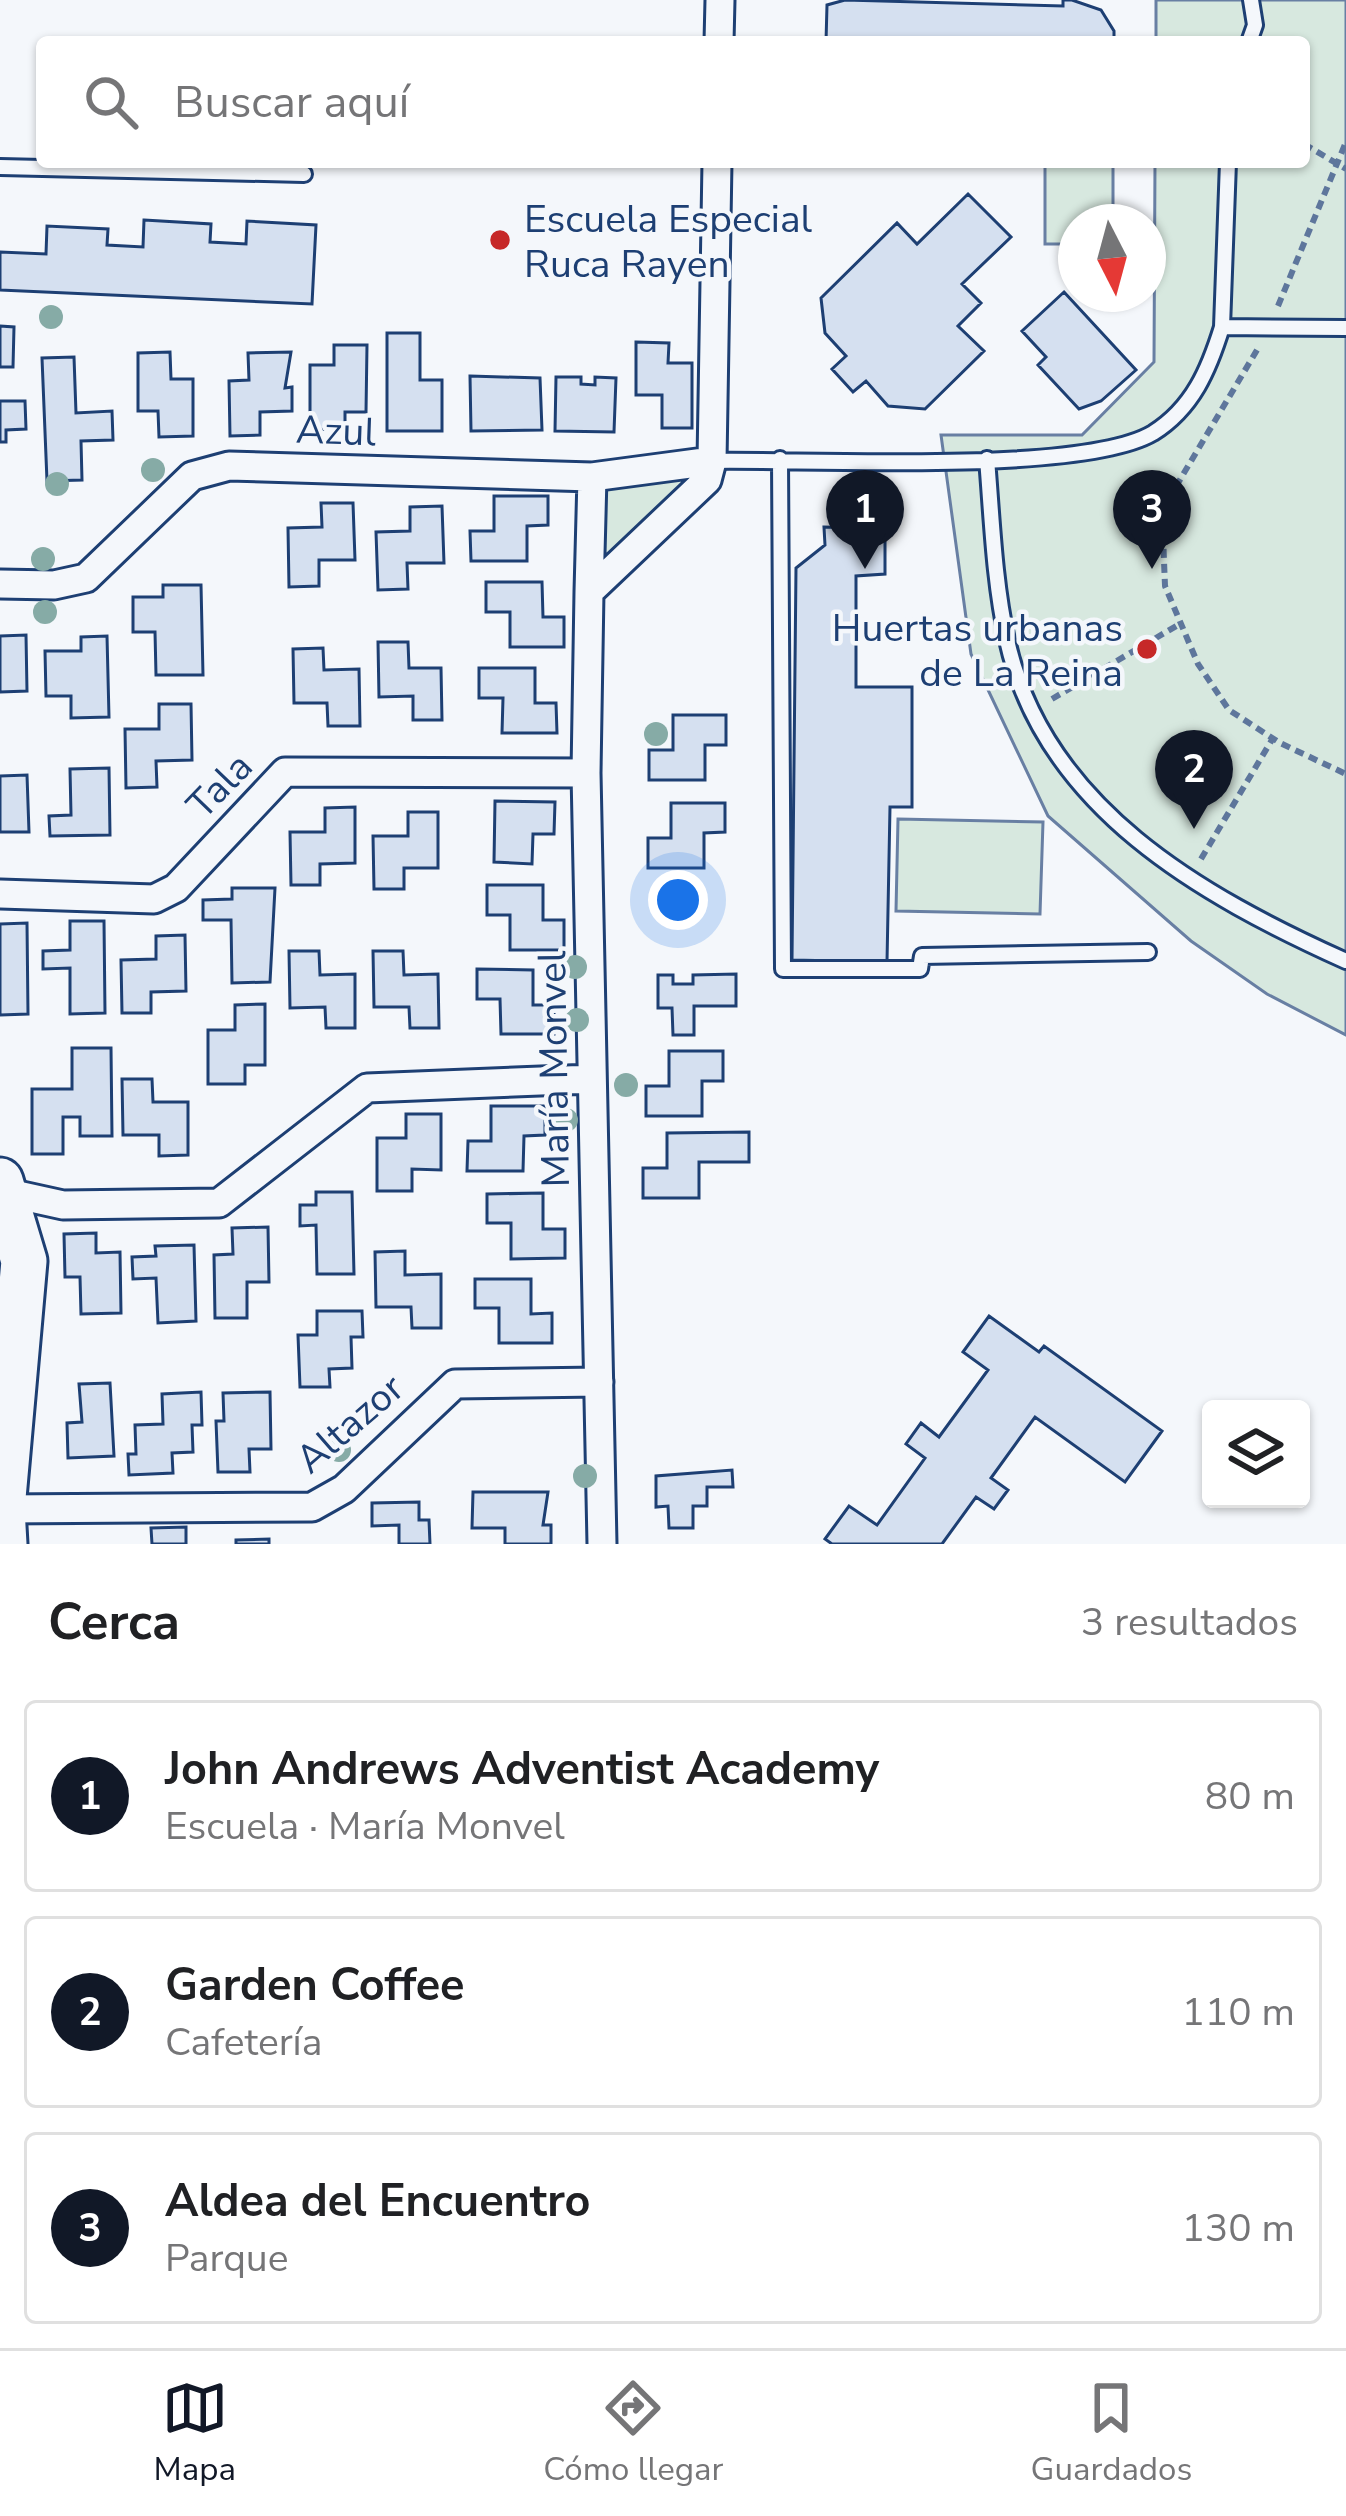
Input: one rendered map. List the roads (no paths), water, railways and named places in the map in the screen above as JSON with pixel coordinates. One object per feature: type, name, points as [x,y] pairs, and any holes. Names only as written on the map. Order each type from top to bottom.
[{"type":"main road","points":[[2,1186],[24,1261],[3,1527]]},
{"type":"street","points":[[719,36],[720,0]]},
{"type":"street","points":[[589,592],[707,480],[712,460],[717,168]]},
{"type":"street","name":"Azul","points":[[0,584],[54,586],[86,578],[193,476],[229,466],[592,477],[712,460]]},
{"type":"street","name":"María Monvel","points":[[592,477],[586,773],[602,1544]]},
{"type":"street","name":"Tala","points":[[0,894],[128,902],[154,899],[176,888],[285,772],[586,773]]},
{"type":"street","points":[[2,1186],[63,1204],[219,1203],[367,1088],[592,1079]]},
{"type":"street","name":"Altazor","points":[[3,1527],[312,1507],[344,1490],[455,1384],[599,1382]]},
{"type":"lane","points":[[1251,0],[1255,25],[1251,36]]},
{"type":"lane","points":[[0,167],[36,168]]},
{"type":"lane","points":[[43,168],[304,174]]},
{"type":"lane","points":[[712,460],[987,458],[1120,447],[1153,432],[1182,409],[1208,373],[1222,327],[1228,168]]},
{"type":"lane","points":[[1222,327],[1346,328]]},
{"type":"lane","points":[[987,458],[1007,643],[1032,710],[1062,762],[1103,814],[1190,878],[1346,961]]},
{"type":"lane","points":[[780,459],[783,969],[920,969],[922,956],[1148,952]]},
{"type":"place","name":"Escuela Especial Ruca Rayen","points":[[500,240]]},
{"type":"place","name":"John Andrews Adventist Academy","points":[[865,569]]},
{"type":"place","name":"Aldea del Encuentro","points":[[1152,569]]},
{"type":"place","name":"Huertas urbanas de La Reina","points":[[1147,649]]},
{"type":"place","name":"Garden Coffee","points":[[1194,829]]}]
